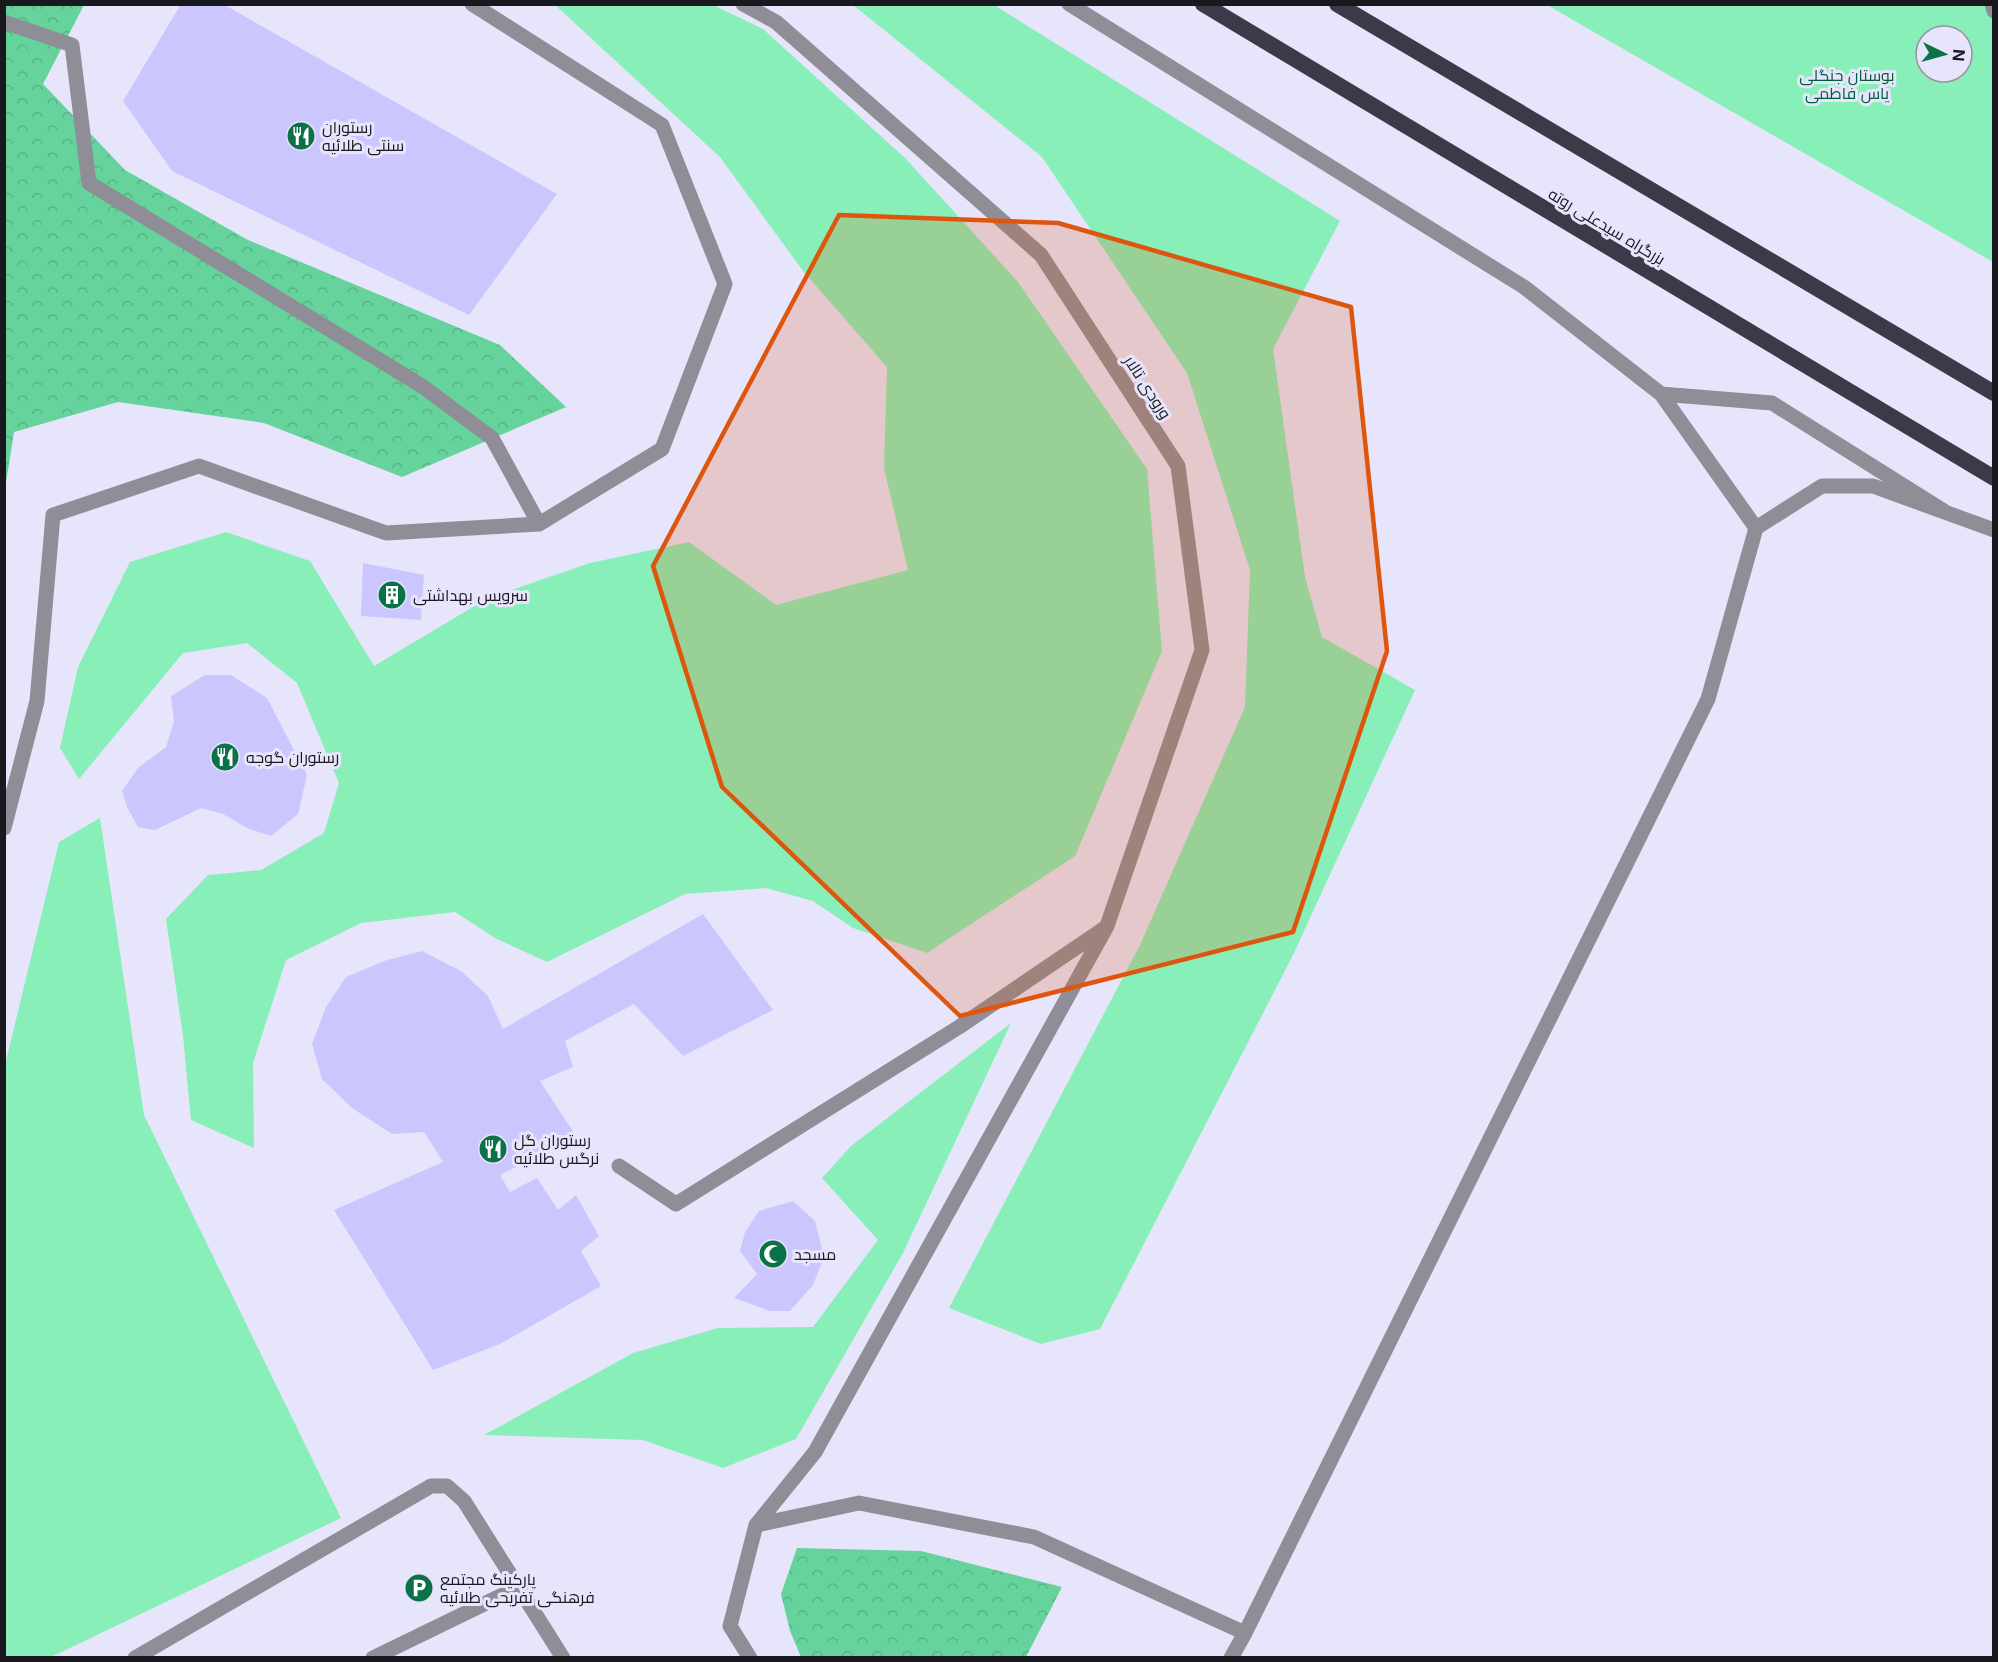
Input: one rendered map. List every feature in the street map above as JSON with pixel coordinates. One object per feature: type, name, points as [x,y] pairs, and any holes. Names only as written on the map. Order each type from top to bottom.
[{"type":"highway","name":"بزرگراه سیدعلی روته","points":[[1203,4],[1994,478]]},
{"type":"highway","points":[[1337,4],[1994,393]]},
{"type":"lane","points":[[4,828],[37,701],[53,515],[199,466],[386,533],[539,524],[662,449],[725,284],[662,125],[472,4]]},
{"type":"lane","name":"ورودی تالار","points":[[743,4],[776,22],[1041,255],[1178,466],[1202,650],[1107,926],[815,1452],[756,1525]]},
{"type":"lane","points":[[1069,4],[1524,287],[1661,394],[1756,528]]},
{"type":"lane","points":[[1992,4],[1994,11]]},
{"type":"lane","points":[[4,22],[72,45],[89,183],[422,386],[492,438],[539,524]]},
{"type":"lane","points":[[1661,394],[1772,403],[1944,511]]},
{"type":"lane","points":[[1231,1658],[1708,699],[1756,528],[1822,486],[1873,486],[1994,530]]},
{"type":"lane","points":[[619,1166],[676,1204],[959,1027],[1107,926]]},
{"type":"lane","points":[[135,1658],[431,1486],[447,1486],[464,1501],[563,1658]]},
{"type":"lane","points":[[750,1658],[730,1626],[756,1525],[859,1503],[1034,1537],[1245,1633]]},
{"type":"lane","points":[[373,1658],[519,1587]]},
{"type":"highlighted area","points":[[839,215],[1058,223],[1351,307],[1387,651],[1293,932],[960,1016],[722,787],[653,566]]},
{"type":"green space","points":[[5,5],[84,5],[43,84],[125,170],[248,240],[500,345],[566,407],[402,477],[264,423],[118,402],[14,432],[5,489]]},
{"type":"green space","points":[[555,5],[713,5],[763,29],[906,159],[1018,282],[1147,469],[1162,651],[1075,856],[927,953],[853,928],[813,901],[766,888],[685,894],[547,962],[495,938],[455,912],[361,923],[286,960],[253,1063],[254,1148],[191,1120],[183,1036],[166,919],[208,875],[261,870],[324,833],[339,783],[297,683],[247,643],[183,653],[79,779],[60,748],[78,667],[130,562],[226,532],[310,561],[374,666],[488,598],[590,563],[689,542],[776,605],[908,570],[884,468],[887,367],[803,271],[720,157]]},
{"type":"green space","points":[[853,5],[994,5],[1340,221],[1273,349],[1305,577],[1322,637],[1415,690],[1292,957],[1100,1329],[1041,1344],[949,1308],[1140,945],[1245,707],[1250,570],[1187,373],[1042,157]]},
{"type":"green space","name":"بوستان جنگلی یاس فاطمی","points":[[1547,5],[1993,5],[1993,262]]},
{"type":"green space","points":[[100,818],[144,1115],[341,1518],[51,1657],[5,1657],[5,1065],[59,842]]},
{"type":"green space","points":[[1011,1023],[903,1253],[796,1439],[723,1468],[643,1440],[484,1435],[633,1353],[718,1328],[813,1327],[878,1240],[822,1178],[851,1146]]},
{"type":"green space","points":[[797,1548],[921,1551],[1062,1587],[1026,1657],[801,1657],[790,1631],[781,1594]]},
{"type":"building","name":"رستوران سنتی طلائیه","points":[[181,4],[223,4],[557,194],[469,315],[172,171],[123,101]]},
{"type":"building","name":"سرویس بهداشتی","points":[[363,563],[424,575],[421,620],[361,616]]},
{"type":"building","name":"رستوران گوجه","points":[[205,675],[231,675],[267,698],[307,775],[298,814],[271,836],[249,829],[223,814],[201,808],[155,830],[138,827],[127,807],[122,791],[138,768],[166,747],[174,721],[171,696]]},
{"type":"building","name":"رستوران گل نرگس طلائیه","points":[[703,914],[773,1010],[683,1056],[634,1004],[565,1041],[573,1067],[540,1081],[576,1136],[500,1175],[510,1192],[537,1178],[558,1210],[576,1195],[599,1236],[581,1251],[601,1286],[500,1344],[433,1370],[334,1210],[443,1162],[424,1132],[392,1134],[352,1108],[322,1079],[312,1044],[326,1007],[346,977],[387,960],[422,951],[461,971],[488,996],[503,1029]]},
{"type":"building","points":[[793,1201],[815,1221],[824,1257],[813,1285],[790,1311],[770,1311],[734,1298],[757,1274],[740,1251],[745,1232],[759,1211]]},
{"type":"place","name":"رستوران سنتی طلائیه","points":[[301,136]]},
{"type":"place","name":"سرویس بهداشتی","points":[[392,595]]},
{"type":"place","name":"رستوران گوجه","points":[[225,757]]},
{"type":"place","name":"رستوران گل نرگس طلائیه","points":[[493,1149]]},
{"type":"place","name":"مسجد","points":[[773,1254]]},
{"type":"place","name":"پارکینگ مجتمع فرهنگی تفریحی طلائیه","points":[[419,1588]]}]
